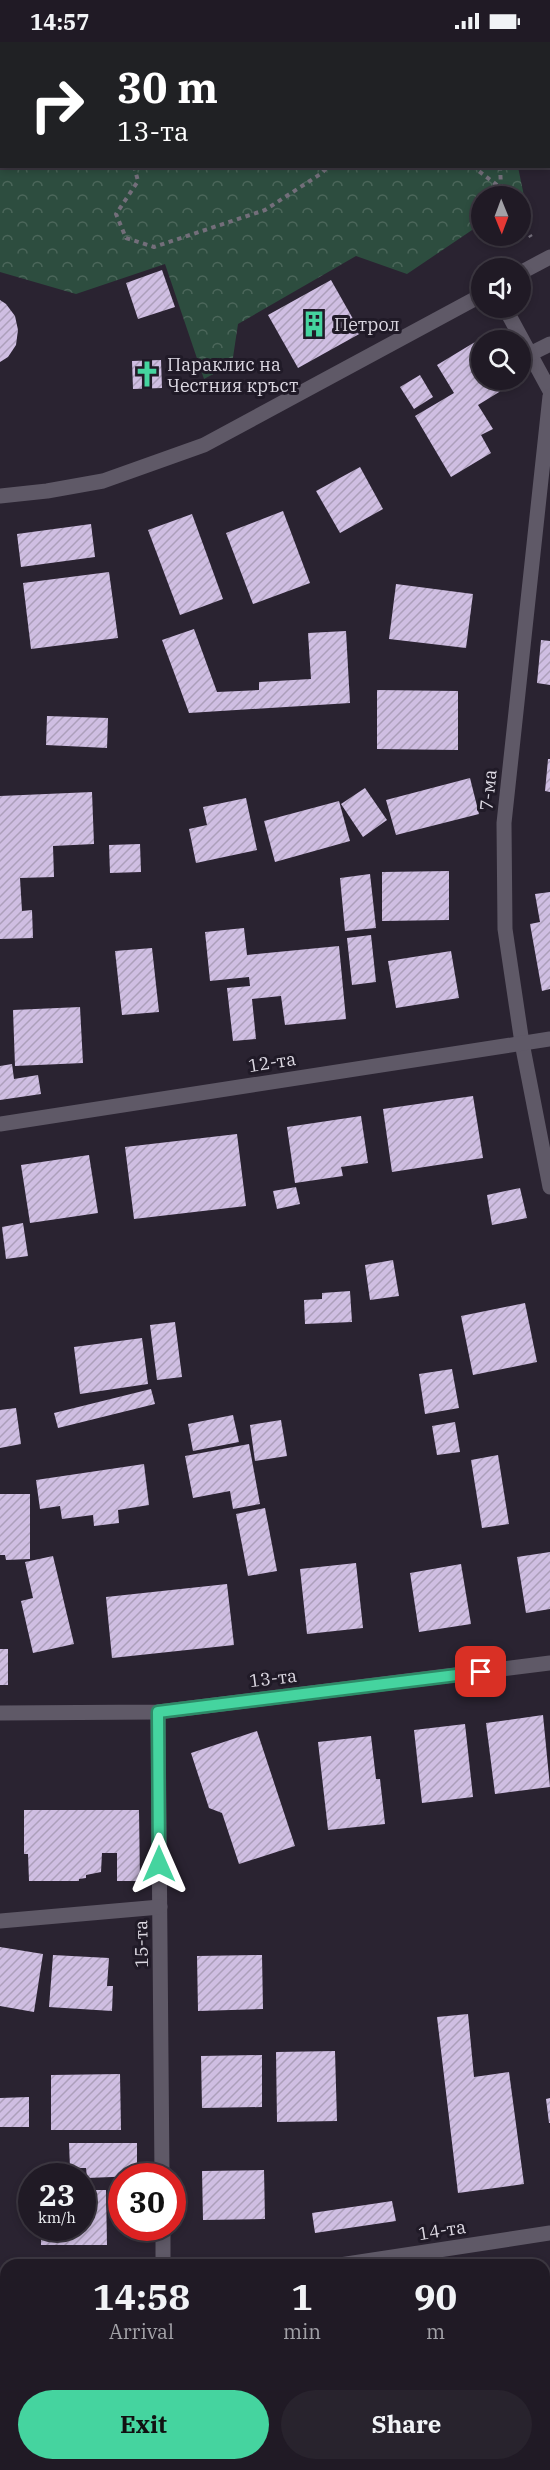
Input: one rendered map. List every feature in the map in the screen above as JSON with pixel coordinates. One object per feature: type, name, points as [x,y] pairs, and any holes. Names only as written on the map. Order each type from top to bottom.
[{"type":"street","points":[[531,267],[550,257]]},
{"type":"street","points":[[0,496],[103,481],[204,445],[471,301]]},
{"type":"street","points":[[531,354],[550,344]]},
{"type":"street","points":[[531,356],[550,391]]},
{"type":"street","name":"7-ма","points":[[550,396],[504,823],[505,929],[522,1043],[550,1187]]},
{"type":"street","name":"12-та","points":[[0,1124],[550,1039]]},
{"type":"street","name":"13-та","points":[[0,1713],[158,1712],[550,1663]]},
{"type":"street","name":"15-та","points":[[158,1712],[162,2163]]},
{"type":"street","points":[[0,1921],[160,1907]]},
{"type":"street","name":"14-та","points":[[379,2259],[550,2233]]},
{"type":"street","points":[[163,2241],[163,2259]]},
{"type":"path","points":[[135,168],[138,181],[116,214],[126,238],[154,247],[265,210],[326,168]]},
{"type":"path","points":[[475,168],[498,186]]},
{"type":"path","points":[[500,168],[501,186]]},
{"type":"green space","points":[[0,168],[518,168],[522,186],[471,186],[471,231],[407,274],[356,256],[238,324],[232,364],[204,379],[165,264],[76,294],[0,272]]},
{"type":"building","points":[[162,270],[175,307],[138,319],[126,283]]},
{"type":"building","name":"Петрол","points":[[331,280],[361,333],[298,368],[268,315]]},
{"type":"building","points":[[0,300],[15,316],[18,330],[16,345],[8,357],[0,362]]},
{"type":"building","points":[[471,344],[471,390],[502,390],[478,405],[493,429],[481,435],[491,453],[451,477],[415,416],[454,393],[437,365]]},
{"type":"building","name":"Параклис на Честния кръст","points":[[161,360],[162,388],[133,389],[132,361]]},
{"type":"building","points":[[420,375],[433,397],[414,409],[400,387]]},
{"type":"building","points":[[360,467],[383,509],[340,533],[316,491]]},
{"type":"building","points":[[283,511],[310,583],[253,604],[226,533]]},
{"type":"building","points":[[192,514],[223,599],[180,615],[148,530]]},
{"type":"building","points":[[91,524],[95,557],[21,567],[17,534]]},
{"type":"building","points":[[109,572],[118,638],[31,649],[23,583]]},
{"type":"building","points":[[396,584],[473,594],[466,648],[389,639]]},
{"type":"building","points":[[194,629],[217,692],[259,690],[259,682],[311,679],[308,633],[346,631],[350,703],[189,713],[162,640]]},
{"type":"building","points":[[541,640],[550,641],[550,685],[537,683]]},
{"type":"building","points":[[377,690],[458,691],[458,750],[377,749]]},
{"type":"building","points":[[47,716],[108,718],[107,748],[46,745]]},
{"type":"building","points":[[548,759],[550,759],[550,792],[545,791]]},
{"type":"building","points":[[470,778],[479,814],[396,835],[386,800]]},
{"type":"building","points":[[365,788],[387,820],[363,837],[341,804]]},
{"type":"building","points":[[92,792],[94,844],[53,846],[54,877],[20,878],[22,911],[32,910],[33,938],[0,939],[0,796]]},
{"type":"building","points":[[246,798],[257,850],[196,863],[189,829],[207,825],[203,807]]},
{"type":"building","points":[[339,801],[350,841],[275,862],[264,821]]},
{"type":"building","points":[[140,844],[141,872],[110,873],[109,845]]},
{"type":"building","points":[[449,871],[449,920],[382,921],[382,872]]},
{"type":"building","points":[[370,874],[376,928],[345,931],[340,878]]},
{"type":"building","points":[[550,892],[550,989],[542,991],[530,924],[540,922],[535,894]]},
{"type":"building","points":[[244,928],[247,955],[339,946],[346,1019],[285,1025],[281,996],[252,999],[256,1039],[233,1041],[227,988],[250,986],[249,977],[210,981],[205,932]]},
{"type":"building","points":[[371,935],[376,982],[352,985],[347,938]]},
{"type":"building","points":[[152,948],[159,1012],[122,1015],[115,951]]},
{"type":"building","points":[[451,951],[459,998],[396,1008],[388,961]]},
{"type":"building","points":[[80,1007],[83,1063],[15,1066],[13,1010]]},
{"type":"building","points":[[12,1064],[14,1079],[38,1075],[41,1094],[0,1100],[0,1066]]},
{"type":"building","points":[[473,1096],[483,1158],[392,1172],[383,1109]]},
{"type":"building","points":[[361,1116],[368,1163],[341,1167],[343,1176],[295,1183],[287,1127]]},
{"type":"building","points":[[237,1134],[246,1206],[134,1219],[125,1147]]},
{"type":"building","points":[[89,1155],[98,1213],[30,1223],[21,1165]]},
{"type":"building","points":[[296,1187],[300,1204],[277,1209],[273,1191]]},
{"type":"building","points":[[520,1188],[527,1218],[492,1225],[487,1195]]},
{"type":"building","points":[[23,1223],[28,1256],[6,1259],[2,1227]]},
{"type":"building","points":[[393,1260],[399,1296],[370,1300],[365,1265]]},
{"type":"building","points":[[350,1291],[352,1322],[305,1324],[304,1300],[322,1299],[322,1293]]},
{"type":"building","points":[[525,1303],[537,1362],[473,1375],[461,1316]]},
{"type":"building","points":[[175,1322],[182,1377],[157,1380],[150,1325]]},
{"type":"building","points":[[142,1338],[148,1384],[80,1394],[74,1347]]},
{"type":"building","points":[[452,1369],[459,1408],[425,1414],[419,1374]]},
{"type":"building","points":[[151,1389],[155,1404],[58,1428],[54,1413]]},
{"type":"building","points":[[16,1408],[21,1444],[0,1448],[0,1410]]},
{"type":"building","points":[[233,1415],[239,1442],[193,1451],[188,1424]]},
{"type":"building","points":[[281,1420],[287,1456],[255,1461],[250,1425]]},
{"type":"building","points":[[455,1422],[460,1452],[437,1455],[432,1426]]},
{"type":"building","points":[[249,1444],[260,1504],[233,1509],[230,1491],[193,1498],[185,1456]]},
{"type":"building","points":[[498,1455],[509,1524],[482,1528],[471,1460]]},
{"type":"building","points":[[144,1464],[149,1505],[118,1510],[119,1523],[94,1526],[93,1515],[62,1519],[60,1506],[40,1509],[36,1480]]},
{"type":"building","points":[[0,1494],[30,1494],[30,1559],[6,1560],[5,1555],[0,1555]]},
{"type":"building","points":[[265,1508],[277,1571],[248,1576],[236,1514]]},
{"type":"building","points":[[550,1552],[550,1609],[526,1613],[517,1557]]},
{"type":"building","points":[[53,1556],[74,1644],[33,1653],[21,1601],[33,1598],[25,1562]]},
{"type":"building","points":[[356,1563],[363,1628],[307,1634],[300,1569]]},
{"type":"building","points":[[461,1564],[471,1624],[419,1632],[410,1573]]},
{"type":"building","points":[[227,1584],[234,1645],[112,1658],[106,1597]]},
{"type":"building","points":[[0,1649],[8,1649],[8,1685],[0,1685]]},
{"type":"building","points":[[543,1715],[550,1787],[495,1794],[486,1723]]},
{"type":"building","points":[[465,1724],[473,1797],[422,1803],[414,1730]]},
{"type":"building","points":[[257,1731],[295,1846],[239,1864],[222,1813],[209,1808],[191,1753]]},
{"type":"building","points":[[371,1736],[376,1779],[380,1779],[385,1824],[328,1830],[318,1742]]},
{"type":"building","points":[[24,1810],[139,1810],[140,1881],[117,1881],[117,1853],[102,1853],[101,1872],[86,1875],[86,1878],[79,1879],[79,1881],[29,1881],[28,1854],[24,1854]]},
{"type":"building","points":[[0,1947],[43,1954],[34,2012],[0,2006]]},
{"type":"building","points":[[53,1955],[109,1958],[107,1986],[113,1986],[112,2011],[49,2007]]},
{"type":"building","points":[[262,1955],[263,2009],[198,2011],[197,1956]]},
{"type":"building","points":[[468,2014],[474,2077],[509,2072],[524,2184],[458,2193],[437,2017]]},
{"type":"building","points":[[335,2051],[337,2121],[277,2122],[276,2052]]},
{"type":"building","points":[[262,2055],[262,2107],[202,2108],[201,2056]]},
{"type":"building","points":[[120,2074],[121,2130],[51,2130],[51,2075]]},
{"type":"building","points":[[29,2097],[29,2127],[0,2127],[0,2098]]},
{"type":"building","points":[[550,2098],[550,2123],[549,2123],[546,2099]]},
{"type":"building","points":[[69,2143],[137,2143],[137,2163],[108,2163],[108,2177],[96,2178],[96,2163],[70,2163]]},
{"type":"building","points":[[264,2170],[265,2219],[203,2220],[202,2171]]},
{"type":"building","points":[[96,2190],[106,2190],[107,2245],[41,2245],[41,2241],[96,2241]]},
{"type":"building","points":[[392,2201],[396,2221],[315,2233],[312,2213]]},
{"type":"place","name":"Петрол","points":[[314,324]]},
{"type":"place","name":"Параклис на Честния кръст","points":[[147,374]]},
{"type":"route","points":[[159,1864],[158,1712],[481,1672]]}]
